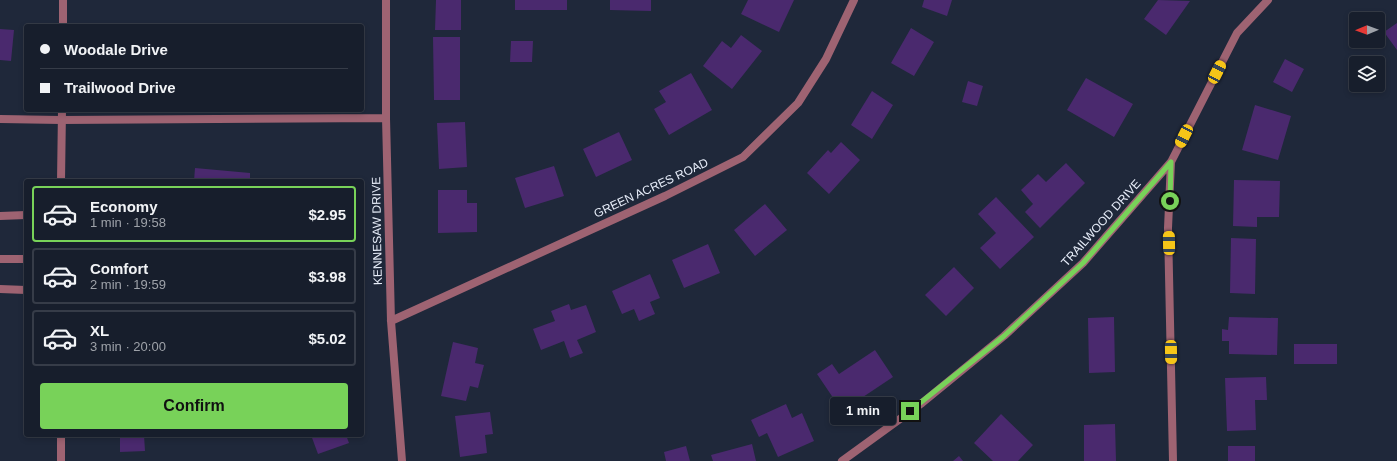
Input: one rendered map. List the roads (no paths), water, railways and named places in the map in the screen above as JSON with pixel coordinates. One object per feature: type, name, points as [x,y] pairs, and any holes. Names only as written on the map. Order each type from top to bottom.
[{"type":"street","points":[[63,0],[63,24]]},
{"type":"street","name":"KENNESAW DRIVE","points":[[386,0],[386,118],[391,321],[402,461]]},
{"type":"street","name":"GREEN ACRES ROAD","points":[[391,321],[665,196],[744,157],[798,104],[826,59],[854,0]]},
{"type":"street","name":"TRAILWOOD DRIVE","points":[[842,461],[922,403],[1004,336],[1083,263],[1171,162],[1237,33],[1268,0]]},
{"type":"street","points":[[61,179],[62,112]]},
{"type":"street","points":[[0,119],[386,118]]},
{"type":"street","points":[[1171,162],[1168,228],[1173,461]]},
{"type":"street","points":[[0,216],[24,215]]},
{"type":"street","points":[[0,259],[24,259]]},
{"type":"street","points":[[0,289],[24,290]]},
{"type":"street","points":[[61,437],[61,461]]}]
